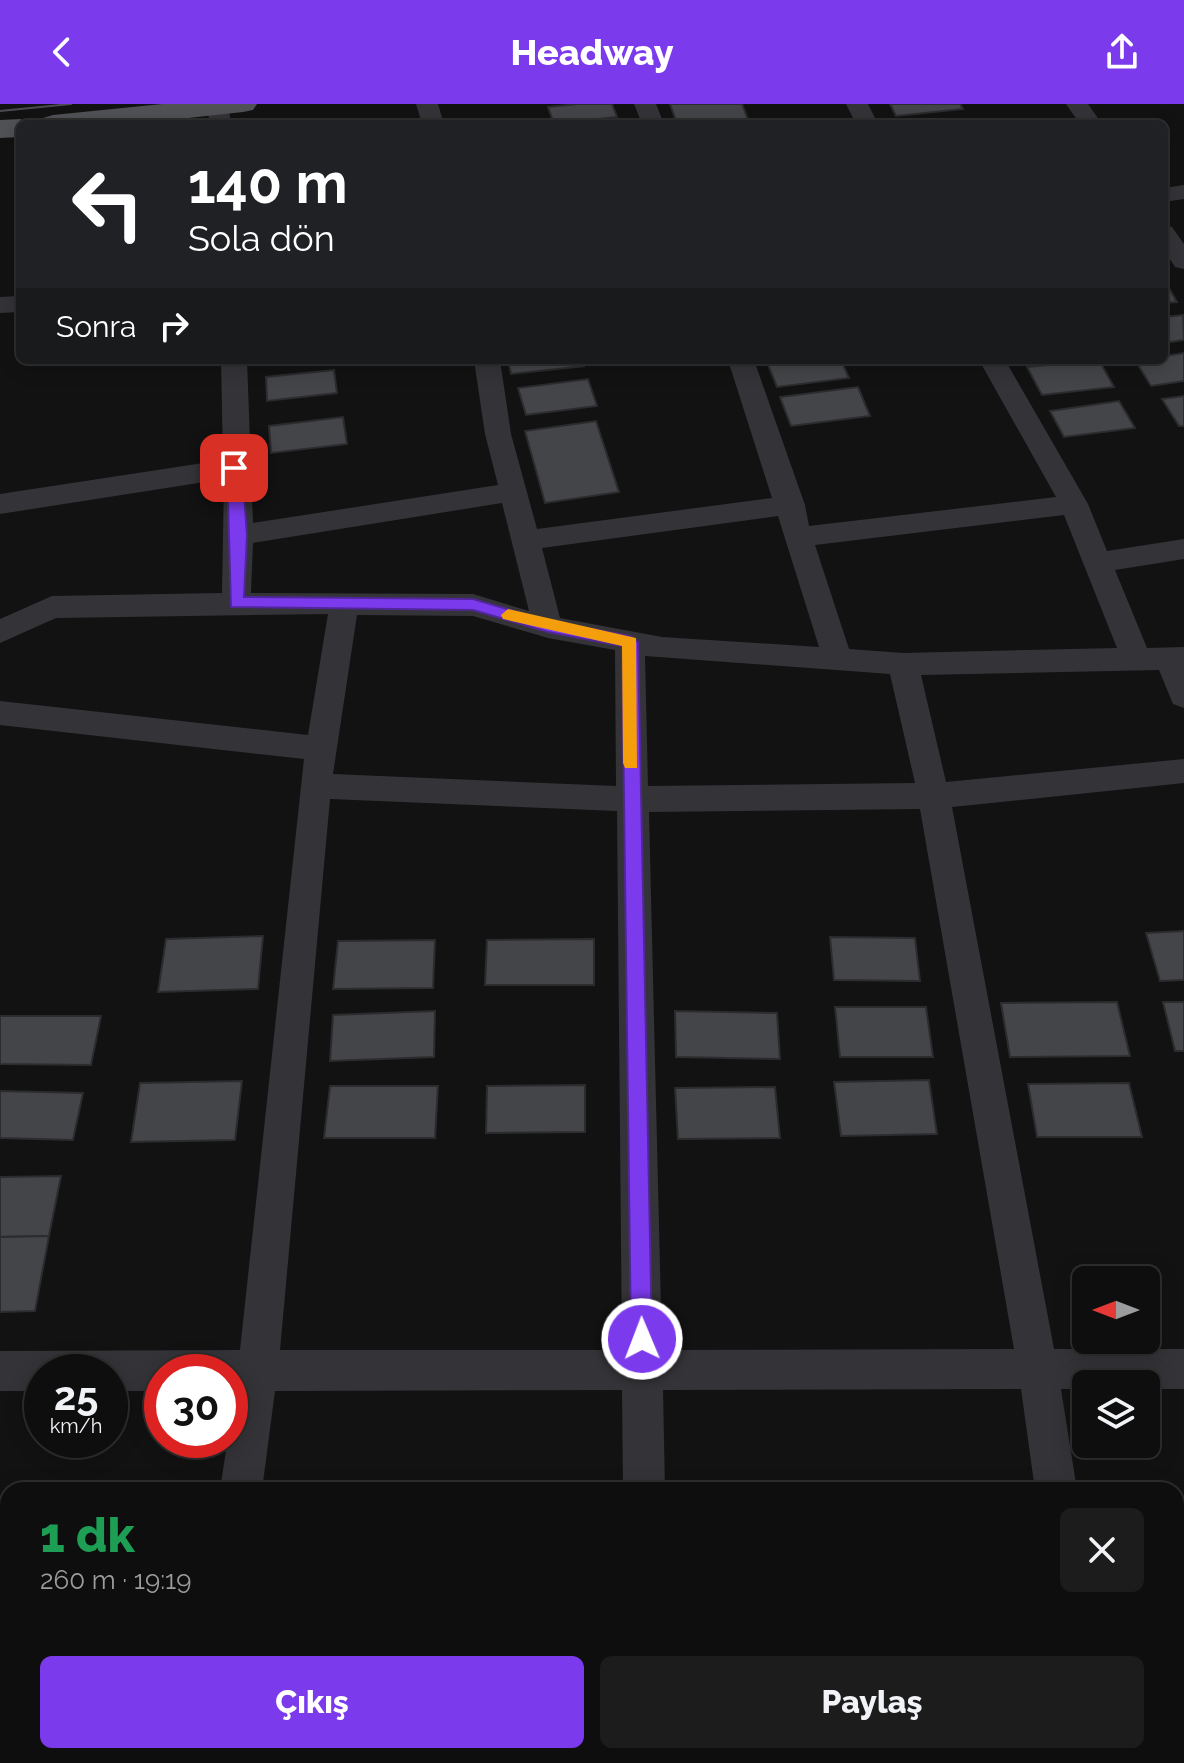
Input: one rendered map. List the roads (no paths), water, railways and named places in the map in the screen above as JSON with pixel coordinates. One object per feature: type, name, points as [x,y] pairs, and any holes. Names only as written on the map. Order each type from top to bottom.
[{"type":"main road","points":[[107,120],[227,111]]},
{"type":"street","points":[[1168,238],[1184,262]]},
{"type":"street","points":[[234,364],[234,468],[239,535],[236,603]]},
{"type":"street","points":[[488,364],[498,434],[548,627]]},
{"type":"street","points":[[742,364],[791,505],[838,660]]},
{"type":"street","points":[[994,364],[1074,504],[1136,658]]},
{"type":"street","points":[[0,504],[234,468]]},
{"type":"street","points":[[239,535],[513,492]]},
{"type":"street","points":[[801,537],[1074,504]]},
{"type":"street","points":[[525,540],[791,505]]},
{"type":"street","points":[[1098,563],[1184,549]]},
{"type":"street","points":[[0,632],[52,607],[236,603],[473,605],[548,627],[662,648],[903,664],[1177,658],[1184,696]]},
{"type":"street","points":[[242,1482],[258,1370],[315,786],[344,604]]},
{"type":"street","points":[[630,642],[644,1482]]},
{"type":"street","points":[[903,664],[935,796],[1038,1369],[1055,1482]]},
{"type":"street","points":[[0,713],[320,749]]},
{"type":"street","points":[[315,786],[632,799],[935,796],[1184,771]]},
{"type":"street","points":[[0,1371],[1184,1369]]},
{"type":"tram line","points":[[0,111],[71,104]]}]
